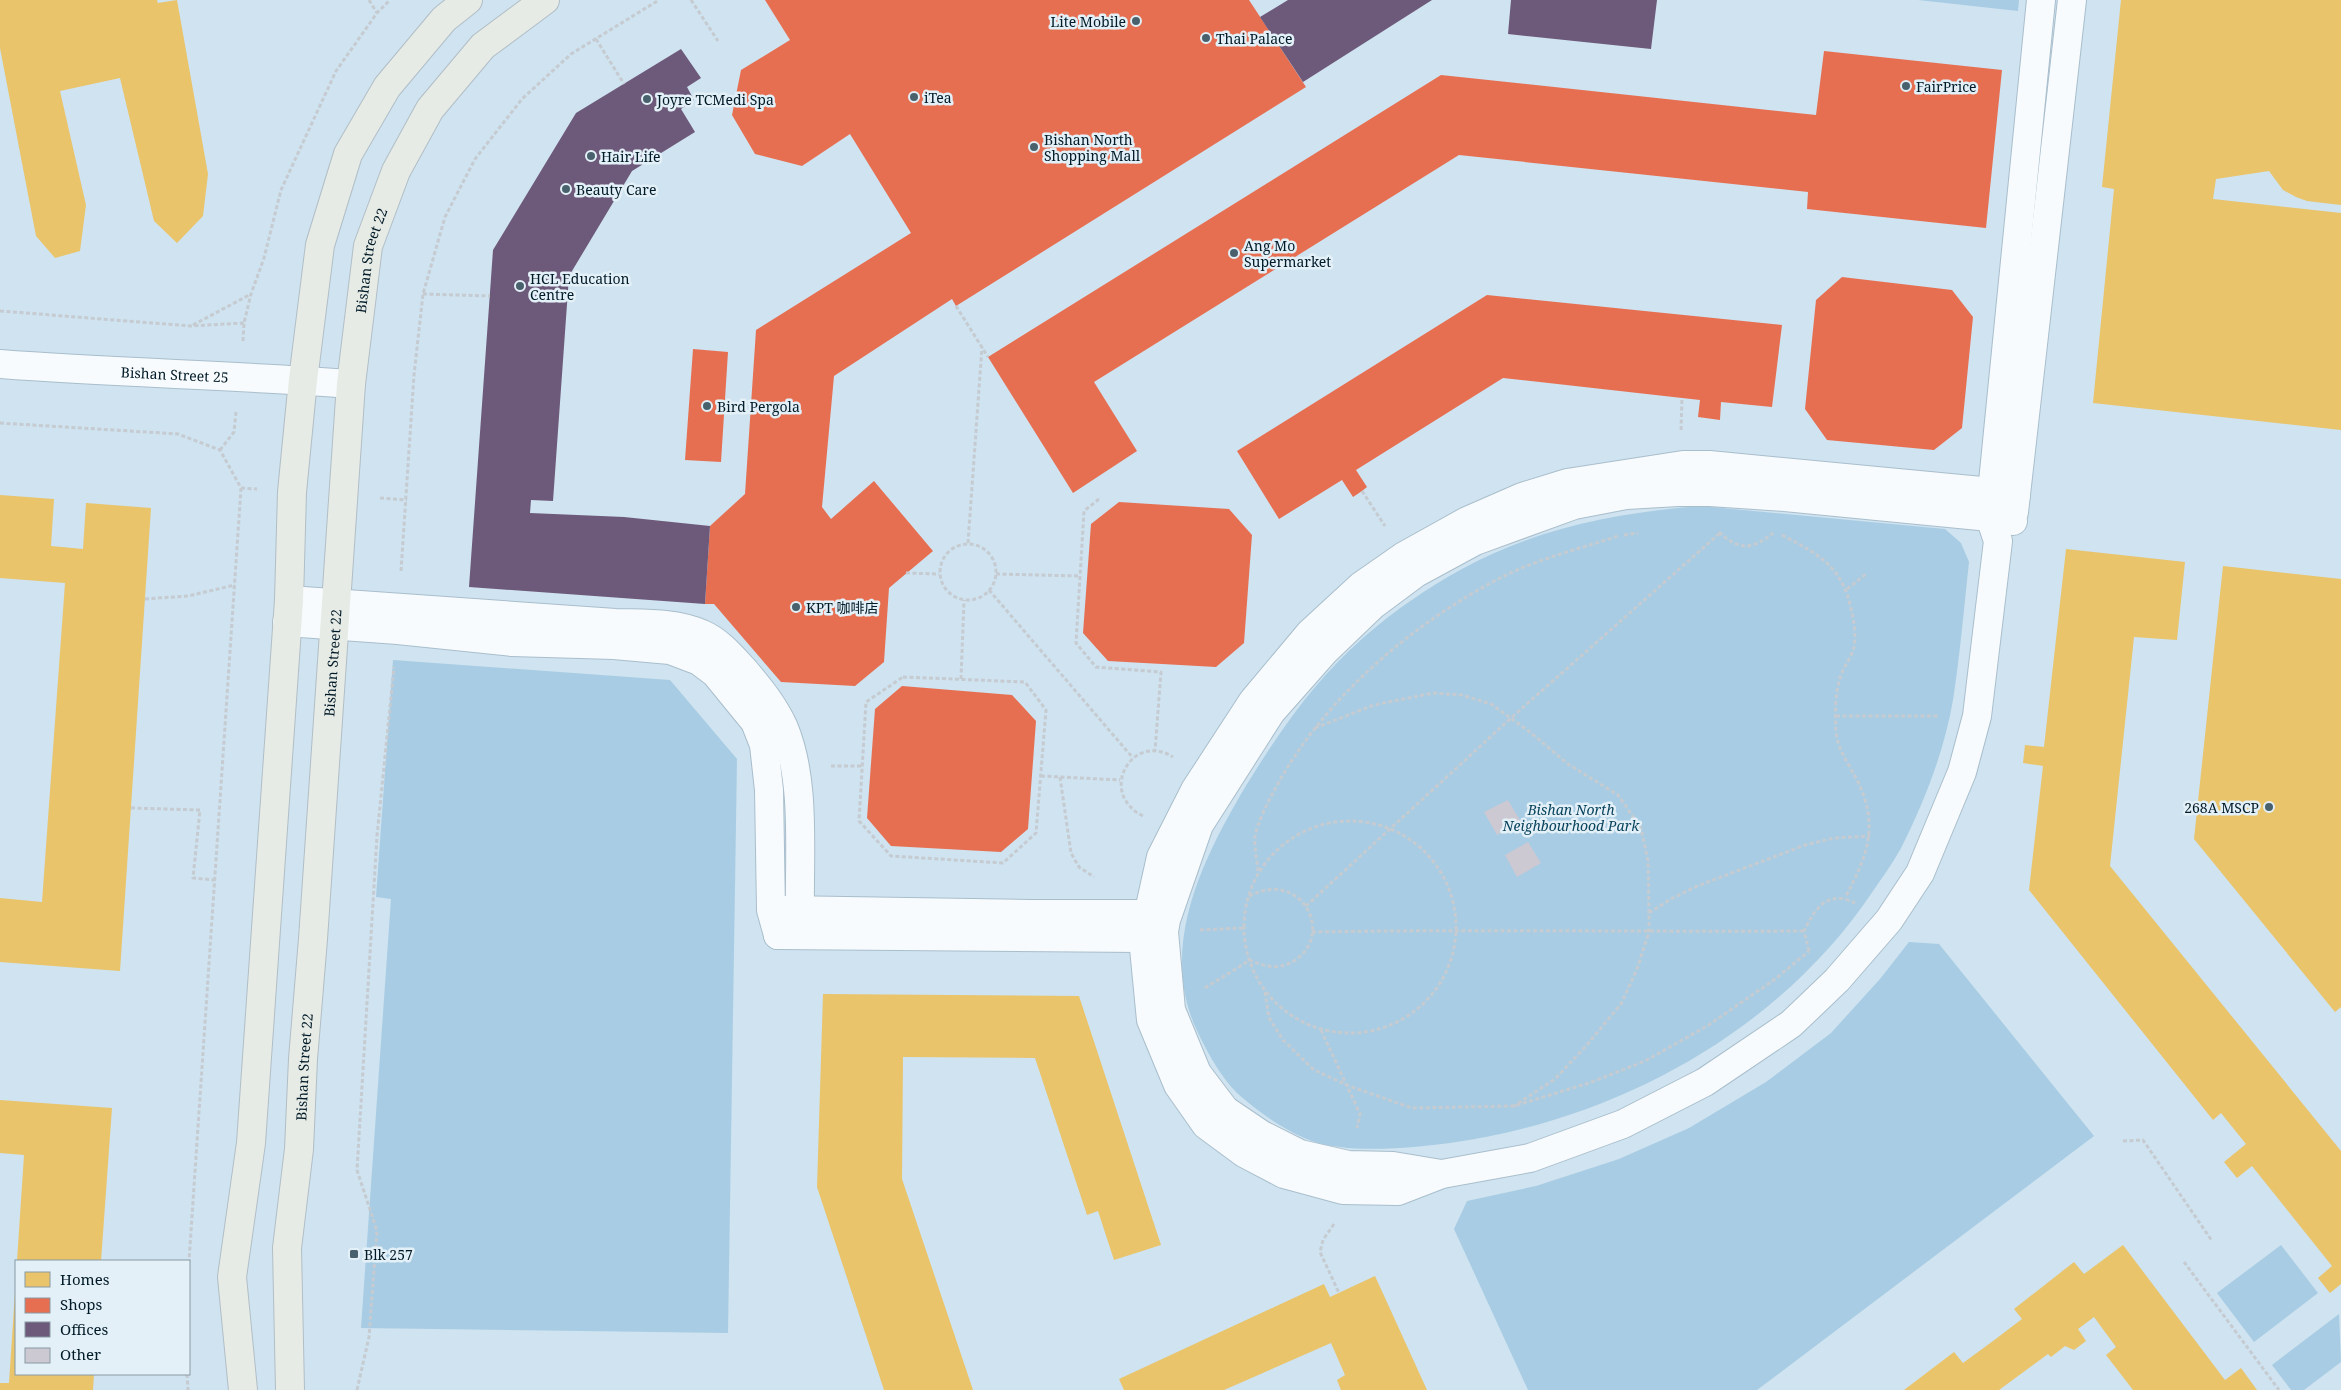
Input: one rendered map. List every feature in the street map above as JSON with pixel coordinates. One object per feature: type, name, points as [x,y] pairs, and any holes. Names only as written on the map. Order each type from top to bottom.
[{"type":"main road","points":[[243,1390],[232,1277],[251,1142],[288,611],[292,492],[303,380],[320,245],[348,154],[387,87],[444,19],[468,0]]},
{"type":"main road","name":"Bishan Street 22","points":[[290,1390],[287,1248],[299,1149],[302,1059],[313,940],[351,384],[368,246],[396,171],[430,108],[483,46],[545,0]]},
{"type":"street","points":[[2002,513],[2041,0]]},
{"type":"street","points":[[2002,513],[1708,464],[1683,466],[1567,483],[1522,497],[1467,521],[1404,556],[1360,586],[1310,633],[1253,701],[1195,790],[1161,857],[1155,926],[1151,1020],[1178,1085],[1206,1125],[1244,1153],[1284,1174],[1343,1190],[1396,1178],[1442,1174],[1530,1158],[1623,1124],[1705,1082],[1791,1024],[1838,980],[1889,920],[1920,873],[1962,772],[1976,716],[2072,0]]},
{"type":"street","name":"Bishan Street 25","points":[[0,364],[79,370],[240,375],[351,384]]},
{"type":"street","points":[[1396,1178],[1348,1164],[1300,1154],[1262,1135],[1225,1110],[1197,1073],[1171,1010],[1155,926],[1199,825],[1271,712],[1324,652],[1373,605],[1416,573],[1475,541],[1574,505],[1626,495],[1710,492],[2002,513]]},
{"type":"street","points":[[288,611],[335,615],[670,625],[703,634],[728,653],[766,695],[784,728],[795,768],[798,798],[800,909]]},
{"type":"street","points":[[335,615],[398,630],[512,642],[623,646],[670,650],[698,661],[715,674],[755,722],[764,745],[769,790],[774,923]]},
{"type":"street","points":[[774,923],[800,909],[1030,914],[1155,926]]},
{"type":"street","points":[[774,923],[872,936],[1155,926]]},
{"type":"path","points":[[369,0],[377,13]]},
{"type":"path","points":[[220,450],[234,432],[244,323],[251,294],[264,258],[281,190],[336,71],[377,13],[390,0]]},
{"type":"path","points":[[691,0],[718,41]]},
{"type":"path","points":[[596,39],[624,84]]},
{"type":"path","points":[[191,326],[251,294]]},
{"type":"path","points":[[423,294],[490,296]]},
{"type":"path","points":[[956,306],[988,357]]},
{"type":"path","points":[[0,311],[191,326],[244,323]]},
{"type":"path","points":[[968,543],[982,347]]},
{"type":"path","points":[[0,423],[178,434],[220,450],[241,488],[189,1260]]},
{"type":"path","points":[[1100,499],[1084,511],[1076,643],[1096,667],[1161,672],[1156,751]]},
{"type":"path","points":[[1775,531],[1822,559],[1833,568],[1847,589],[1854,620],[1854,647],[1840,678],[1836,733],[1842,753],[1866,803],[1870,836],[1862,864],[1845,898]]},
{"type":"path","points":[[1258,871],[1255,837],[1267,805],[1283,775],[1315,728],[1385,657],[1424,625],[1501,577],[1539,562],[1619,536],[1646,532]]},
{"type":"path","points":[[1306,906],[1512,718],[1720,533]]},
{"type":"path","points":[[968,543],[986,549],[992,556],[996,574],[989,590],[974,600],[964,600],[948,592],[942,584],[939,574],[940,564],[950,548],[968,543]]},
{"type":"path","points":[[906,573],[939,574]]},
{"type":"path","points":[[996,574],[1080,576]]},
{"type":"path","points":[[1847,589],[1866,574]]},
{"type":"path","points":[[145,598],[188,596],[235,585]]},
{"type":"path","points":[[989,590],[1133,758]]},
{"type":"path","points":[[961,679],[964,600]]},
{"type":"path","points":[[903,677],[1025,682],[1046,710],[1041,776],[1036,833],[1002,863],[891,856],[859,821],[866,702],[903,677]]},
{"type":"path","points":[[1315,728],[1374,705],[1433,693],[1462,695],[1491,704],[1512,718],[1568,764],[1618,795],[1641,828],[1648,861],[1649,932],[1637,969],[1621,1004],[1585,1048],[1555,1079],[1514,1106]]},
{"type":"path","points":[[1836,716],[1976,716]]},
{"type":"path","points":[[1182,815],[1157,820],[1133,811],[1121,792],[1120,780],[1127,764],[1133,758],[1147,751],[1167,753],[1184,768],[1195,790]]},
{"type":"path","points":[[1041,776],[1120,780]]},
{"type":"path","points":[[1060,777],[1071,853],[1079,868],[1095,878]]},
{"type":"path","points":[[131,808],[200,810],[193,878],[215,880]]},
{"type":"path","points":[[1265,992],[1290,1016],[1321,1030],[1355,1034],[1378,1030],[1399,1022],[1418,1009],[1434,993],[1446,974],[1457,930],[1454,905],[1447,882],[1434,860],[1416,844],[1390,828],[1361,820],[1331,821],[1302,831],[1278,847],[1258,871],[1246,898],[1243,928],[1250,960],[1265,992],[1269,1018],[1283,1040],[1314,1070],[1349,1086],[1412,1108],[1514,1106],[1589,1083],[1645,1061],[1714,1021],[1774,980],[1809,950]]},
{"type":"path","points":[[1649,912],[1670,899],[1694,888],[1805,845],[1834,838],[1870,836]]},
{"type":"path","points":[[1246,898],[1258,891],[1271,888],[1284,890],[1297,896],[1306,906],[1312,919],[1309,945],[1300,956],[1289,964],[1276,967],[1262,966],[1250,960]]},
{"type":"path","points":[[1312,932],[1457,930],[1804,931]]},
{"type":"path","points":[[1171,1010],[1250,960]]},
{"type":"path","points":[[2124,1141],[2143,1140],[2212,1241]]},
{"type":"path","points":[[2184,1262],[2279,1390]]},
{"type":"path","points":[[187,1375],[188,1390]]},
{"type":"green space","points":[[1918,0],[2019,0],[2018,11]]},
{"type":"green space","name":"Bishan North Neighbourhood Park","points":[[1700,506],[1945,529],[1961,543],[1969,562],[1953,700],[1944,739],[1925,796],[1909,832],[1897,855],[1873,891],[1835,941],[1791,987],[1742,1027],[1688,1061],[1632,1090],[1573,1114],[1512,1131],[1450,1143],[1418,1147],[1362,1149],[1344,1148],[1312,1141],[1282,1127],[1263,1114],[1237,1093],[1211,1058],[1199,1035],[1187,1003],[1182,970],[1184,937],[1190,905],[1201,873],[1215,842],[1247,784],[1286,725],[1314,688],[1346,653],[1364,637],[1411,600],[1462,569],[1519,543],[1577,525],[1638,513]]},
{"type":"green space","points":[[393,660],[670,680],[737,759],[728,1333],[361,1328],[391,899],[376,897]]},
{"type":"green space","points":[[1909,942],[1939,944],[2094,1136],[1757,1390],[1528,1390],[1454,1229],[1467,1201],[1536,1186],[1619,1159],[1689,1128],[1766,1082],[1831,1033],[1880,979]]},
{"type":"green space","points":[[2281,1245],[2318,1293],[2254,1342],[2217,1293]]},
{"type":"green space","points":[[2339,1314],[2341,1362],[2304,1390],[2291,1390],[2272,1365]]},
{"type":"building: Homes","points":[[0,0],[157,0],[158,3],[177,0],[208,174],[203,216],[177,243],[154,221],[120,78],[60,91],[86,205],[80,251],[55,258],[36,236],[0,48]]},
{"type":"building: Homes","points":[[2121,0],[2341,0],[2341,205],[2307,201],[2296,197],[2283,190],[2269,171],[2216,179],[2213,199],[2341,213],[2341,430],[2093,403],[2114,189],[2102,187]]},
{"type":"building: Homes","points":[[0,495],[54,499],[51,546],[83,549],[86,503],[151,508],[120,971],[0,962],[0,898],[42,902],[65,583],[0,578]]},
{"type":"building: Homes","points":[[2066,549],[2185,562],[2177,640],[2134,637],[2110,866],[2341,1151],[2341,1284],[2330,1293],[2318,1278],[2332,1266],[2252,1166],[2237,1178],[2224,1162],[2246,1144],[2221,1113],[2213,1120],[2029,890],[2043,766],[2023,763],[2025,745],[2044,747]]},
{"type":"building: Homes","name":"268A MSCP","points":[[2223,566],[2341,579],[2341,1007],[2335,1012],[2194,839]]},
{"type":"building: Homes","points":[[823,994],[1079,996],[1161,1245],[1114,1260],[1098,1211],[1087,1215],[1035,1058],[903,1057],[902,1179],[973,1390],[884,1390],[817,1187]]},
{"type":"building: Homes","points":[[0,1100],[112,1108],[101,1260],[17,1260],[24,1155],[0,1153]]},
{"type":"building: Homes","points":[[2123,1245],[2225,1380],[2241,1368],[2257,1390],[2133,1390],[2106,1355],[2116,1347],[2094,1317],[2078,1329],[2086,1341],[2074,1350],[2065,1346],[2051,1357],[2048,1354],[1999,1390],[1904,1390],[1954,1352],[1963,1363],[1993,1341],[2022,1319],[2014,1309],[2074,1262],[2084,1274]]},
{"type":"building: Homes","points":[[1375,1276],[1427,1390],[1341,1390],[1337,1380],[1345,1375],[1331,1343],[1224,1390],[1124,1390],[1119,1379],[1324,1284],[1330,1297]]},
{"type":"building: Homes","points":[[15,1292],[15,1375],[94,1375],[93,1390],[0,1390],[0,1383],[9,1383]]},
{"type":"building: Shops","name":"Bishan North Shopping Mall","points":[[765,0],[1249,0],[1306,87],[956,306],[952,299],[834,376],[822,507],[831,519],[874,481],[933,551],[889,588],[884,662],[855,686],[781,682],[714,604],[705,604],[710,526],[745,494],[756,330],[911,233],[850,134],[802,166],[755,154],[732,115],[741,70],[790,40]]},
{"type":"building: Shops","points":[[1824,51],[2002,70],[1986,228],[1807,209],[1808,192],[1459,155],[1094,382],[1137,451],[1073,493],[988,357],[1441,75],[1816,115]]},
{"type":"building: Shops","points":[[1842,277],[1952,290],[1973,317],[1962,428],[1934,450],[1827,440],[1805,409],[1816,300]]},
{"type":"building: Shops","points":[[1487,295],[1782,325],[1772,407],[1721,402],[1720,420],[1698,417],[1700,400],[1503,378],[1356,470],[1367,487],[1353,497],[1342,480],[1279,519],[1237,451]]},
{"type":"building: Shops","name":"Bird Pergola","points":[[693,349],[728,352],[721,462],[685,460]]},
{"type":"building: Shops","points":[[1119,502],[1229,509],[1252,535],[1244,643],[1216,667],[1108,661],[1083,633],[1091,524]]},
{"type":"building: Shops","points":[[902,686],[1012,695],[1036,721],[1028,829],[1001,852],[891,846],[867,818],[875,709]]},
{"type":"building: Offices","points":[[1288,0],[1432,0],[1303,82],[1260,17]]},
{"type":"building: Offices","points":[[1511,0],[1657,0],[1651,49],[1508,34]]},
{"type":"building: Offices","points":[[681,49],[701,78],[687,87],[694,100],[681,109],[695,132],[632,171],[569,276],[553,501],[531,500],[530,513],[624,517],[710,526],[705,604],[469,587],[493,250],[576,113]]},
{"type":"building: Other","points":[[1508,800],[1521,822],[1497,835],[1484,812]]},
{"type":"building: Other","points":[[1528,842],[1541,863],[1517,877],[1505,855]]},
{"type":"place","name":"Lite Mobile","points":[[1136,21]]},
{"type":"place","name":"Thai Palace","points":[[1206,38]]},
{"type":"place","name":"FairPrice","points":[[1906,86]]},
{"type":"place","name":"iTea","points":[[914,97]]},
{"type":"place","name":"Joyre TCMedi Spa","points":[[647,99]]},
{"type":"place","name":"Bishan North Shopping Mall","points":[[1034,147]]},
{"type":"place","name":"Hair Life","points":[[591,156]]},
{"type":"place","name":"Beauty Care","points":[[566,189]]},
{"type":"place","name":"Ang Mo Supermarket","points":[[1234,253]]},
{"type":"place","name":"HCL Education Centre","points":[[520,286]]},
{"type":"place","name":"Bird Pergola","points":[[707,406]]},
{"type":"place","name":"KPT 咖啡店","points":[[796,607]]},
{"type":"place","name":"268A MSCP","points":[[2269,807]]},
{"type":"place","name":"Blk 257","points":[[354,1254]]}]
